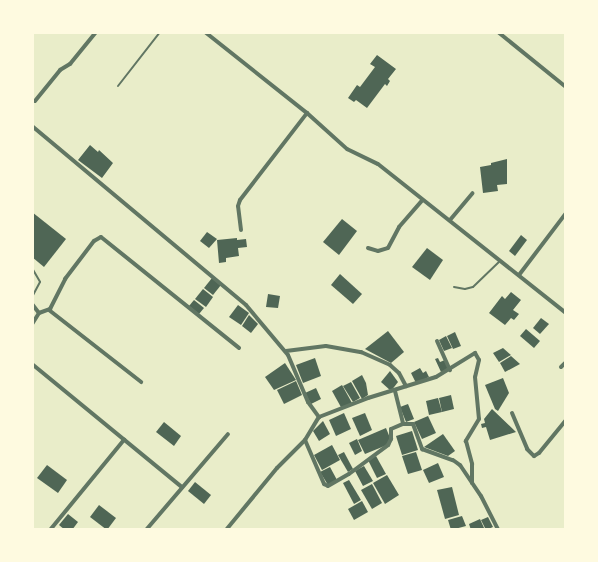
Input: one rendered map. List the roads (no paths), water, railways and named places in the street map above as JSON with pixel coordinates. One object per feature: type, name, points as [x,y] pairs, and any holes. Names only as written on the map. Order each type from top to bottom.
[{"type":"street","points":[[36,101],[60,70],[70,64],[96,32]]},
{"type":"street","points":[[205,32],[307,113],[347,148],[372,160],[422,201],[520,274],[566,313]]},
{"type":"street","points":[[498,32],[566,87]]},
{"type":"street","points":[[241,230],[238,206],[240,200],[307,113]]},
{"type":"street","points":[[32,126],[246,305],[286,352],[308,402],[319,417]]},
{"type":"street","points":[[450,220],[474,193]]},
{"type":"street","points":[[368,248],[378,251],[388,248],[399,227],[422,201]]},
{"type":"street","points":[[520,274],[566,214]]},
{"type":"street","points":[[32,324],[39,313],[49,310],[64,279],[94,242],[101,237],[239,348]]},
{"type":"street","points":[[32,304],[39,313]]},
{"type":"street","points":[[49,310],[141,382]]},
{"type":"street","points":[[437,341],[450,370]]},
{"type":"street","points":[[286,352],[326,346],[361,352],[390,364],[399,373],[406,386]]},
{"type":"street","points":[[226,530],[277,468],[305,440],[319,417],[450,370],[470,355],[477,355],[479,362],[474,379],[478,419],[466,441],[472,464],[472,484]]},
{"type":"street","points":[[561,367],[566,362]]},
{"type":"street","points":[[32,364],[182,487]]},
{"type":"street","points":[[395,390],[403,424]]},
{"type":"street","points":[[512,413],[527,449],[534,456],[539,453],[566,420]]},
{"type":"street","points":[[305,440],[324,484],[328,486],[349,474],[388,445],[391,440],[391,428],[403,424],[413,424],[422,449],[455,461],[472,484],[498,530]]},
{"type":"street","points":[[146,530],[228,434]]},
{"type":"street","points":[[50,530],[124,440]]},
{"type":"lane","points":[[118,86],[160,32]]},
{"type":"lane","points":[[454,287],[465,288],[473,286],[501,260]]},
{"type":"lane","points":[[32,268],[40,282],[32,296]]}]
